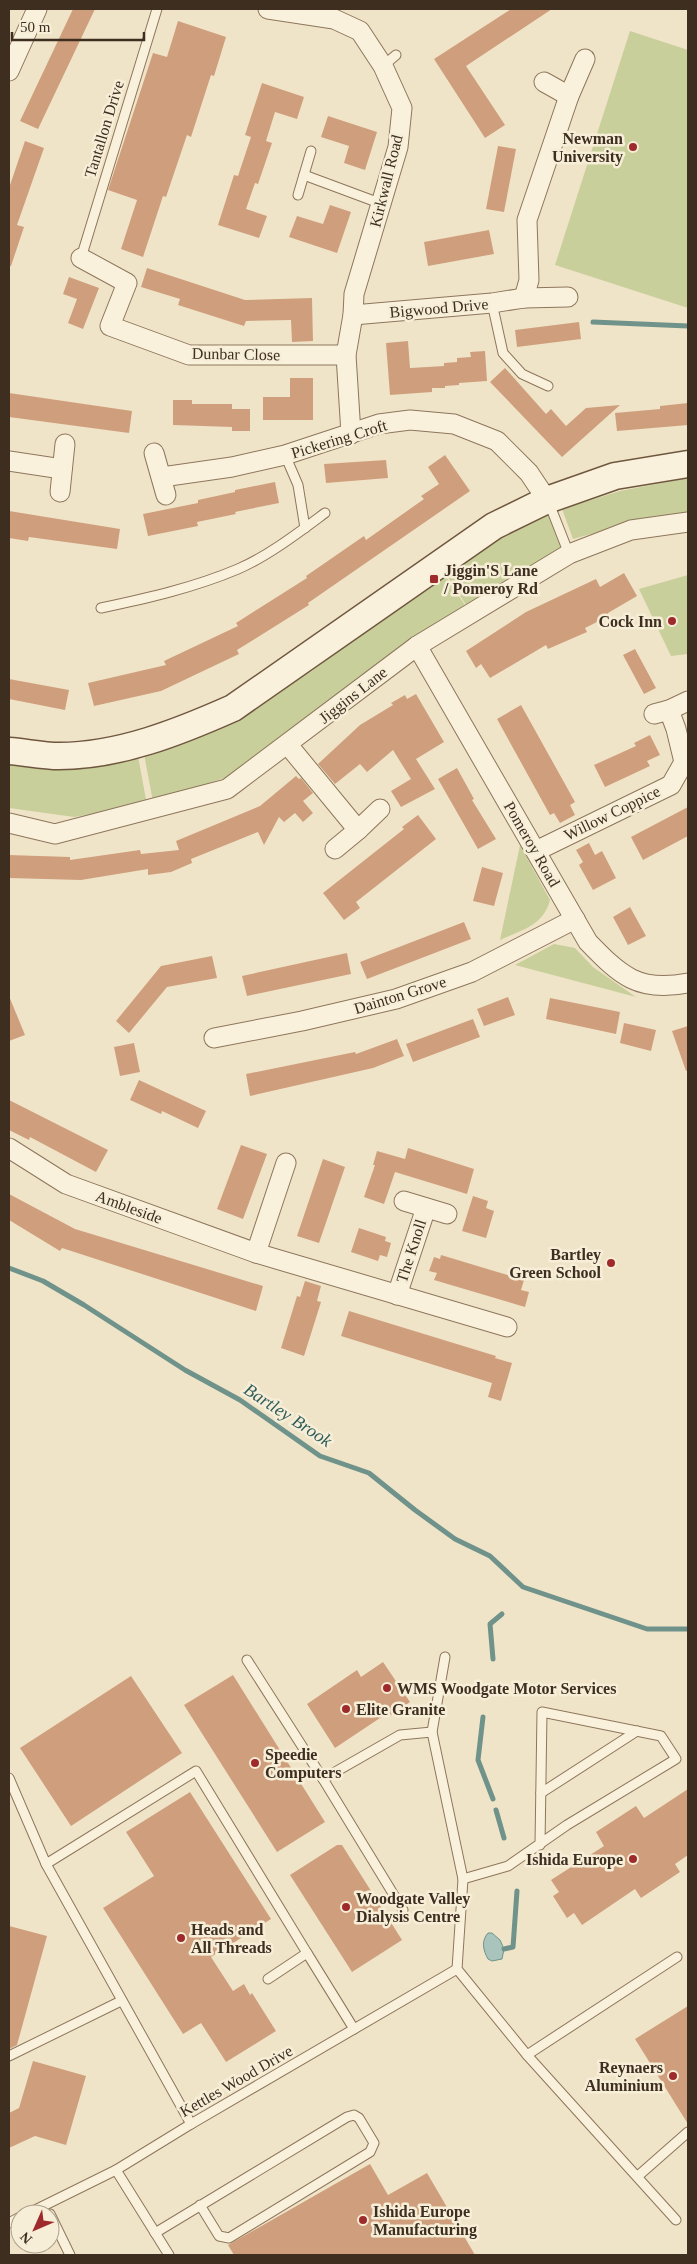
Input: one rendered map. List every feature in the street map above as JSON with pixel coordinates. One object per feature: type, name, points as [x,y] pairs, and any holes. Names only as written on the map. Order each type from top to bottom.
[{"type":"street","points":[[9,71],[37,9]]},
{"type":"street","name":"Kirkwall Road","points":[[268,9],[336,14],[360,31],[389,61],[402,108],[398,147],[354,294],[353,315],[346,355],[351,434]]},
{"type":"street","points":[[524,298],[529,280],[527,220],[569,96],[584,59]]},
{"type":"street","points":[[544,82],[569,96]]},
{"type":"street","name":"Dunbar Close","points":[[81,258],[127,283],[110,326],[189,355],[346,355]]},
{"type":"street","name":"Bigwood Drive","points":[[353,315],[492,303],[524,298],[568,297]]},
{"type":"street","name":"Pickering Croft","points":[[154,453],[164,486],[232,467],[285,455],[379,424],[410,420],[454,424],[497,441],[530,473],[547,500]]},
{"type":"street","points":[[60,492],[65,444]]},
{"type":"street","points":[[9,461],[62,469]]},
{"type":"street","points":[[9,751],[59,756],[100,752],[187,729],[232,708],[494,526],[547,500],[615,476],[688,464]]},
{"type":"street","name":"Jiggins Lane","points":[[9,823],[55,834],[153,810],[227,789],[288,745],[417,646],[569,554],[631,530],[688,522]]},
{"type":"street","name":"Pomeroy Road","points":[[417,646],[588,942],[616,971],[638,983],[655,985],[688,983]]},
{"type":"street","name":"Willow Coppice","points":[[536,851],[671,785],[684,762],[676,729],[662,712],[688,701]]},
{"type":"street","points":[[288,745],[358,830]]},
{"type":"street","points":[[336,849],[380,810]]},
{"type":"street","name":"Dainton Grove","points":[[214,1038],[302,1021],[396,999],[472,972],[575,919]]},
{"type":"street","name":"Ambleside","points":[[9,1148],[66,1184],[256,1253],[507,1327]]},
{"type":"street","points":[[256,1253],[286,1163]]},
{"type":"street","name":"The Knoll","points":[[404,1201],[447,1214]]},
{"type":"street","name":"The Knoll","points":[[397,1294],[426,1208]]},
{"type":"lane","name":"Tantallon Drive","points":[[81,258],[157,9]]},
{"type":"lane","points":[[298,195],[311,151]]},
{"type":"lane","points":[[304,175],[382,204]]},
{"type":"lane","points":[[492,303],[503,353],[522,374],[548,386]]},
{"type":"lane","points":[[285,455],[298,485],[305,528]]},
{"type":"lane","points":[[547,500],[569,554]]},
{"type":"lane","points":[[101,608],[175,592],[239,568],[305,528],[325,513]]},
{"type":"lane","points":[[445,1657],[432,1732],[463,1879],[457,1969],[527,2055],[676,2220]]},
{"type":"lane","points":[[247,1660],[403,1910]]},
{"type":"lane","points":[[463,1879],[508,1866],[540,1845],[567,1825],[676,1759],[661,1736],[542,1712],[540,1845]]},
{"type":"lane","points":[[541,1793],[637,1731]]},
{"type":"lane","points":[[323,1779],[400,1735],[432,1732]]},
{"type":"lane","points":[[46,1864],[196,1771],[354,2029]]},
{"type":"lane","points":[[9,1778],[11,1790],[46,1864],[191,2124]]},
{"type":"lane","points":[[268,1978],[307,1953]]},
{"type":"lane","points":[[527,2055],[677,1957]]},
{"type":"lane","name":"Kettles Wood Drive","points":[[47,2204],[116,2170],[191,2124],[457,1969]]},
{"type":"lane","points":[[9,2056],[121,2001]]},
{"type":"lane","points":[[155,2233],[200,2205],[354,2115],[358,2118],[374,2143],[370,2152],[229,2238],[219,2236],[200,2205]]},
{"type":"lane","points":[[638,2176],[688,2132]]},
{"type":"lane","points":[[116,2170],[169,2255]]},
{"type":"lane","points":[[60,2234],[70,2255]]},
{"type":"green space","name":"Newman University","points":[[630,31],[688,50],[688,308],[555,265]]},
{"type":"green space","points":[[688,478],[688,515],[635,522],[573,539],[562,509],[620,491]]},
{"type":"green space","points":[[548,509],[563,551],[466,605],[444,571]]},
{"type":"green space","points":[[443,572],[465,605],[416,639],[236,774],[153,802],[144,754],[230,721],[312,671]]},
{"type":"green space","name":"Cock Inn","points":[[688,575],[688,654],[671,656],[639,589]]},
{"type":"green space","points":[[138,756],[147,805],[74,817],[9,808],[9,762]]},
{"type":"green space","points":[[520,845],[550,900],[543,915],[531,926],[500,940]]},
{"type":"green space","points":[[554,944],[575,948],[593,967],[636,997],[515,965]]},
{"type":"water","points":[[488,1933],[492,1933],[500,1940],[504,1949],[502,1959],[492,1961],[488,1959],[485,1952],[484,1939]]},
{"type":"building","points":[[73,9],[95,9],[38,129],[20,121]]},
{"type":"building","points":[[511,9],[552,9],[466,66],[505,125],[485,138],[434,59]]},
{"type":"building","points":[[178,21],[226,37],[214,76],[211,75],[191,137],[187,135],[166,197],[163,196],[143,257],[121,249],[137,200],[108,190],[153,53],[167,57]]},
{"type":"building","points":[[262,83],[304,97],[297,119],[275,112],[266,141],[272,143],[258,184],[255,183],[246,209],[267,216],[259,238],[218,225],[234,175],[238,176],[251,137],[245,135]]},
{"type":"building","points":[[328,116],[377,132],[365,170],[344,163],[349,146],[321,137]]},
{"type":"building","points":[[25,141],[44,148],[17,225],[24,227],[11,266],[9,266],[9,188]]},
{"type":"building","points":[[498,146],[516,149],[504,212],[486,209]]},
{"type":"building","points":[[330,205],[351,212],[337,253],[289,237],[297,216],[323,224]]},
{"type":"building","points":[[489,230],[494,254],[428,266],[424,242]]},
{"type":"building","points":[[147,268],[245,300],[312,298],[313,341],[292,342],[291,320],[246,321],[244,326],[178,305],[180,299],[141,287]]},
{"type":"building","points":[[69,277],[99,288],[83,329],[68,323],[77,299],[63,294]]},
{"type":"building","points":[[579,322],[581,339],[517,347],[515,330]]},
{"type":"building","points":[[408,341],[410,368],[444,366],[444,363],[457,362],[457,358],[471,357],[470,352],[485,351],[487,381],[459,383],[459,385],[445,386],[445,388],[432,388],[432,392],[390,395],[386,343]]},
{"type":"building","points":[[505,368],[546,414],[551,409],[566,426],[586,408],[620,405],[562,457],[490,382]]},
{"type":"building","points":[[290,378],[313,378],[313,420],[263,420],[263,397],[290,397]]},
{"type":"building","points":[[9,393],[132,411],[129,433],[9,417]]},
{"type":"building","points":[[173,400],[192,400],[192,404],[232,404],[232,409],[250,409],[250,431],[232,431],[232,427],[173,425]]},
{"type":"building","points":[[688,403],[688,425],[617,431],[615,413],[660,409],[660,406]]},
{"type":"building","points":[[445,455],[470,491],[308,603],[309,605],[237,650],[239,654],[161,691],[94,706],[88,683],[166,665],[164,661],[238,626],[236,623],[307,578],[306,576],[364,536],[366,540],[424,499],[421,496],[439,484],[428,467]]},
{"type":"building","points":[[386,460],[388,478],[326,483],[324,464]]},
{"type":"building","points":[[275,482],[279,503],[197,522],[198,526],[148,536],[143,514],[198,503],[198,500]]},
{"type":"building","points":[[9,511],[120,529],[117,549],[29,537],[28,541],[9,538]]},
{"type":"building","points":[[624,573],[637,596],[608,613],[609,616],[585,628],[587,632],[548,649],[546,645],[490,678],[481,664],[476,668],[466,651],[526,612],[596,579],[600,587]]},
{"type":"building","points":[[635,649],[656,688],[644,694],[623,655]]},
{"type":"building","points":[[9,679],[69,690],[65,710],[9,699]]},
{"type":"building","points":[[416,694],[444,742],[416,759],[435,789],[401,807],[391,791],[411,779],[393,750],[367,772],[360,764],[335,784],[318,764],[360,725],[393,705],[391,703],[405,695],[407,699]]},
{"type":"building","points":[[521,705],[575,802],[570,805],[575,815],[560,823],[554,813],[550,815],[497,719]]},
{"type":"building","points":[[650,735],[660,755],[647,761],[650,766],[605,787],[594,765],[636,746],[634,743]]},
{"type":"building","points":[[457,768],[474,799],[472,800],[496,839],[478,849],[438,779]]},
{"type":"building","points":[[296,776],[299,779],[301,778],[313,793],[303,801],[313,813],[303,822],[295,813],[284,822],[279,817],[264,845],[258,832],[191,859],[192,863],[171,872],[148,875],[148,869],[81,880],[9,878],[9,855],[70,857],[70,860],[140,850],[141,854],[179,850],[176,841],[260,806]]},
{"type":"building","points":[[688,807],[688,836],[643,860],[631,837]]},
{"type":"building","points":[[418,815],[436,839],[356,902],[360,908],[344,920],[323,893],[404,829],[402,827]]},
{"type":"building","points":[[589,843],[595,855],[602,851],[616,878],[593,890],[579,865],[583,862],[576,850]]},
{"type":"building","points":[[482,867],[503,873],[494,906],[473,901]]},
{"type":"building","points":[[630,907],[646,936],[628,945],[613,917]]},
{"type":"building","points":[[464,922],[471,939],[367,979],[360,962]]},
{"type":"building","points":[[347,953],[351,974],[247,996],[242,976]]},
{"type":"building","points":[[212,956],[217,978],[167,987],[129,1033],[116,1021],[161,966]]},
{"type":"building","points":[[9,996],[25,1035],[9,1041]]},
{"type":"building","points":[[508,997],[515,1015],[484,1026],[477,1009]]},
{"type":"building","points":[[550,998],[620,1012],[616,1034],[546,1019]]},
{"type":"building","points":[[473,1019],[480,1037],[413,1062],[406,1044]]},
{"type":"building","points":[[624,1023],[656,1030],[651,1051],[620,1043]]},
{"type":"building","points":[[688,1026],[688,1070],[686,1071],[672,1031]]},
{"type":"building","points":[[397,1039],[404,1056],[373,1068],[250,1096],[246,1074],[355,1052],[356,1054]]},
{"type":"building","points":[[134,1043],[140,1072],[120,1076],[114,1047]]},
{"type":"building","points":[[139,1080],[206,1111],[198,1128],[162,1111],[161,1114],[130,1100]]},
{"type":"building","points":[[9,1100],[108,1150],[96,1172],[30,1137],[29,1140],[9,1130]]},
{"type":"building","points":[[241,1145],[267,1154],[243,1219],[217,1209]]},
{"type":"building","points":[[408,1148],[474,1169],[467,1194],[395,1172],[384,1204],[364,1197],[375,1165],[373,1165],[377,1151],[405,1159]]},
{"type":"building","points":[[323,1159],[345,1167],[319,1243],[297,1236]]},
{"type":"building","points":[[9,1194],[75,1229],[263,1286],[256,1311],[62,1248],[60,1251],[9,1220]]},
{"type":"building","points":[[473,1196],[488,1201],[486,1208],[494,1211],[486,1238],[462,1231]]},
{"type":"building","points":[[359,1228],[386,1237],[385,1241],[391,1243],[387,1257],[380,1255],[378,1261],[351,1252]]},
{"type":"building","points":[[441,1255],[524,1280],[521,1290],[529,1292],[525,1307],[434,1280],[437,1273],[429,1271],[434,1257],[440,1259]]},
{"type":"building","points":[[305,1281],[321,1286],[317,1301],[321,1302],[304,1356],[281,1348],[297,1296],[300,1297]]},
{"type":"building","points":[[349,1311],[496,1356],[495,1358],[512,1363],[501,1401],[488,1397],[492,1383],[341,1336]]},
{"type":"building","name":"Elite Granite","points":[[383,1662],[410,1702],[391,1715],[389,1712],[335,1748],[307,1704],[357,1670],[361,1677]]},
{"type":"building","name":"Speedie Computers","points":[[233,1675],[325,1822],[277,1852],[184,1705]]},
{"type":"building","points":[[131,1676],[182,1753],[71,1826],[20,1748]]},
{"type":"building","name":"Ishida Europe","points":[[688,1789],[688,1855],[675,1864],[680,1872],[641,1898],[635,1889],[582,1925],[574,1913],[567,1918],[553,1896],[559,1892],[551,1880],[604,1846],[596,1832],[636,1806],[644,1818]]},
{"type":"building","name":"Heads and All Threads","points":[[190,1792],[271,1919],[211,1957],[233,1991],[244,1984],[250,1995],[252,1993],[276,2031],[226,2062],[201,2023],[183,2034],[103,1908],[154,1876],[126,1832]]},
{"type":"building","name":"Woodgate Valley Dialysis Centre","points":[[337,1845],[342,1845],[402,1940],[352,1972],[290,1875]]},
{"type":"building","points":[[9,1926],[47,1936],[17,2045],[9,2049]]},
{"type":"building","name":"Reynaers Aluminium","points":[[688,2006],[688,2124],[635,2039]]},
{"type":"building","points":[[33,2061],[86,2076],[66,2145],[35,2136],[9,2148],[9,2113],[19,2108]]},
{"type":"building","name":"Ishida Europe Manufacturing","points":[[370,2164],[388,2195],[427,2173],[475,2255],[234,2255],[228,2245]]},
{"type":"waterway","points":[[593,322],[688,326]]},
{"type":"waterway","name":"Bartley Brook","points":[[9,1268],[43,1281],[84,1305],[185,1370],[240,1400],[320,1456],[369,1473],[455,1539],[490,1556],[523,1587],[647,1629],[688,1629]]},
{"type":"waterway","points":[[493,1659],[490,1624],[502,1614]]},
{"type":"waterway","points":[[483,1717],[478,1760],[493,1799]]},
{"type":"waterway","points":[[496,1810],[504,1838]]},
{"type":"waterway","points":[[504,1949],[513,1947],[517,1891]]},
{"type":"place","name":"Newman University","points":[[633,147]]},
{"type":"place","name":"Jiggin'S Lane / Pomeroy Rd","points":[[434,579]]},
{"type":"place","name":"Cock Inn","points":[[672,621]]},
{"type":"place","name":"Bartley Green School","points":[[611,1263]]},
{"type":"place","name":"WMS Woodgate Motor Services","points":[[387,1688]]},
{"type":"place","name":"Elite Granite","points":[[346,1709]]},
{"type":"place","name":"Speedie Computers","points":[[255,1763]]},
{"type":"place","name":"Ishida Europe","points":[[633,1859]]},
{"type":"place","name":"Woodgate Valley Dialysis Centre","points":[[346,1907]]},
{"type":"place","name":"Heads and All Threads","points":[[181,1938]]},
{"type":"place","name":"Reynaers Aluminium","points":[[673,2076]]},
{"type":"place","name":"Ishida Europe Manufacturing","points":[[363,2220]]}]
